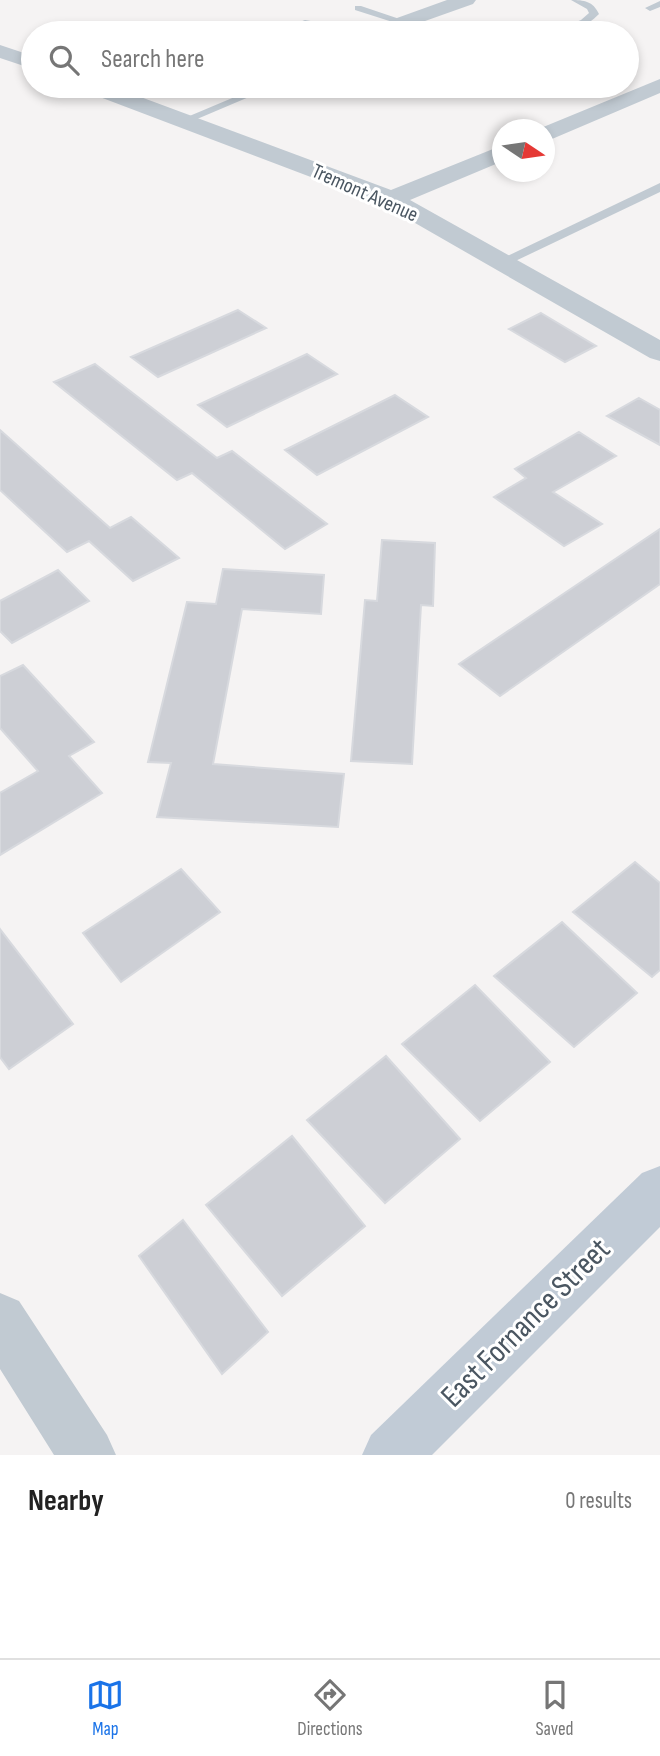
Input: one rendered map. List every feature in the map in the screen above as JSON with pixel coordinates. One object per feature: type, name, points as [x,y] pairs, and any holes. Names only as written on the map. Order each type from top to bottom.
[{"type":"street","points":[[407,21],[466,0]]},
{"type":"street","points":[[0,51],[21,59]]},
{"type":"street","points":[[639,94],[660,85]]},
{"type":"street","name":"Tremont Avenue","points":[[124,98],[391,199],[660,352]]},
{"type":"street","points":[[555,129],[629,98]]},
{"type":"street","points":[[391,199],[492,156]]},
{"type":"street","name":"East Fornance Street","points":[[391,1455],[660,1191]]},
{"type":"street","points":[[0,1320],[87,1455]]},
{"type":"lane","points":[[576,0],[591,7],[594,14],[586,21]]},
{"type":"lane","points":[[358,8],[401,21]]},
{"type":"lane","points":[[186,120],[240,98]]},
{"type":"lane","points":[[502,262],[660,187]]},
{"type":"building","points":[[238,310],[266,328],[158,377],[131,357]]},
{"type":"building","points":[[541,313],[596,346],[565,362],[509,329]]},
{"type":"building","points":[[307,354],[337,374],[227,427],[198,405]]},
{"type":"building","points":[[95,364],[217,458],[232,451],[327,524],[285,549],[192,473],[177,480],[54,382]]},
{"type":"building","points":[[395,395],[428,417],[317,475],[285,450]]},
{"type":"building","points":[[639,398],[660,410],[660,445],[607,416]]},
{"type":"building","points":[[0,430],[110,528],[131,517],[179,558],[133,581],[89,541],[67,552],[0,490]]},
{"type":"building","points":[[579,432],[616,456],[553,492],[602,524],[564,546],[494,497],[526,478],[515,469]]},
{"type":"building","points":[[660,529],[660,584],[500,696],[459,664]]},
{"type":"building","points":[[382,540],[435,543],[433,606],[421,605],[412,764],[351,761],[365,600],[377,601]]},
{"type":"building","points":[[223,569],[324,575],[321,614],[242,609],[213,764],[344,774],[338,827],[157,817],[171,763],[148,762],[187,602],[216,604]]},
{"type":"building","points":[[58,570],[89,601],[12,643],[0,631],[0,601]]},
{"type":"building","points":[[23,665],[94,742],[69,756],[102,793],[0,855],[0,793],[38,771],[0,728],[0,676]]},
{"type":"building","points":[[635,862],[660,883],[660,970],[652,977],[573,912]]},
{"type":"building","points":[[181,869],[220,912],[121,982],[83,933]]},
{"type":"building","points":[[562,922],[637,993],[574,1047],[494,976]]},
{"type":"building","points":[[0,929],[73,1024],[9,1069],[0,1057]]},
{"type":"building","points":[[475,985],[550,1062],[480,1121],[402,1044]]},
{"type":"building","points":[[386,1056],[460,1139],[385,1203],[307,1120]]},
{"type":"building","points":[[292,1136],[365,1226],[282,1296],[206,1205]]},
{"type":"building","points":[[183,1220],[268,1332],[222,1374],[139,1256]]}]
